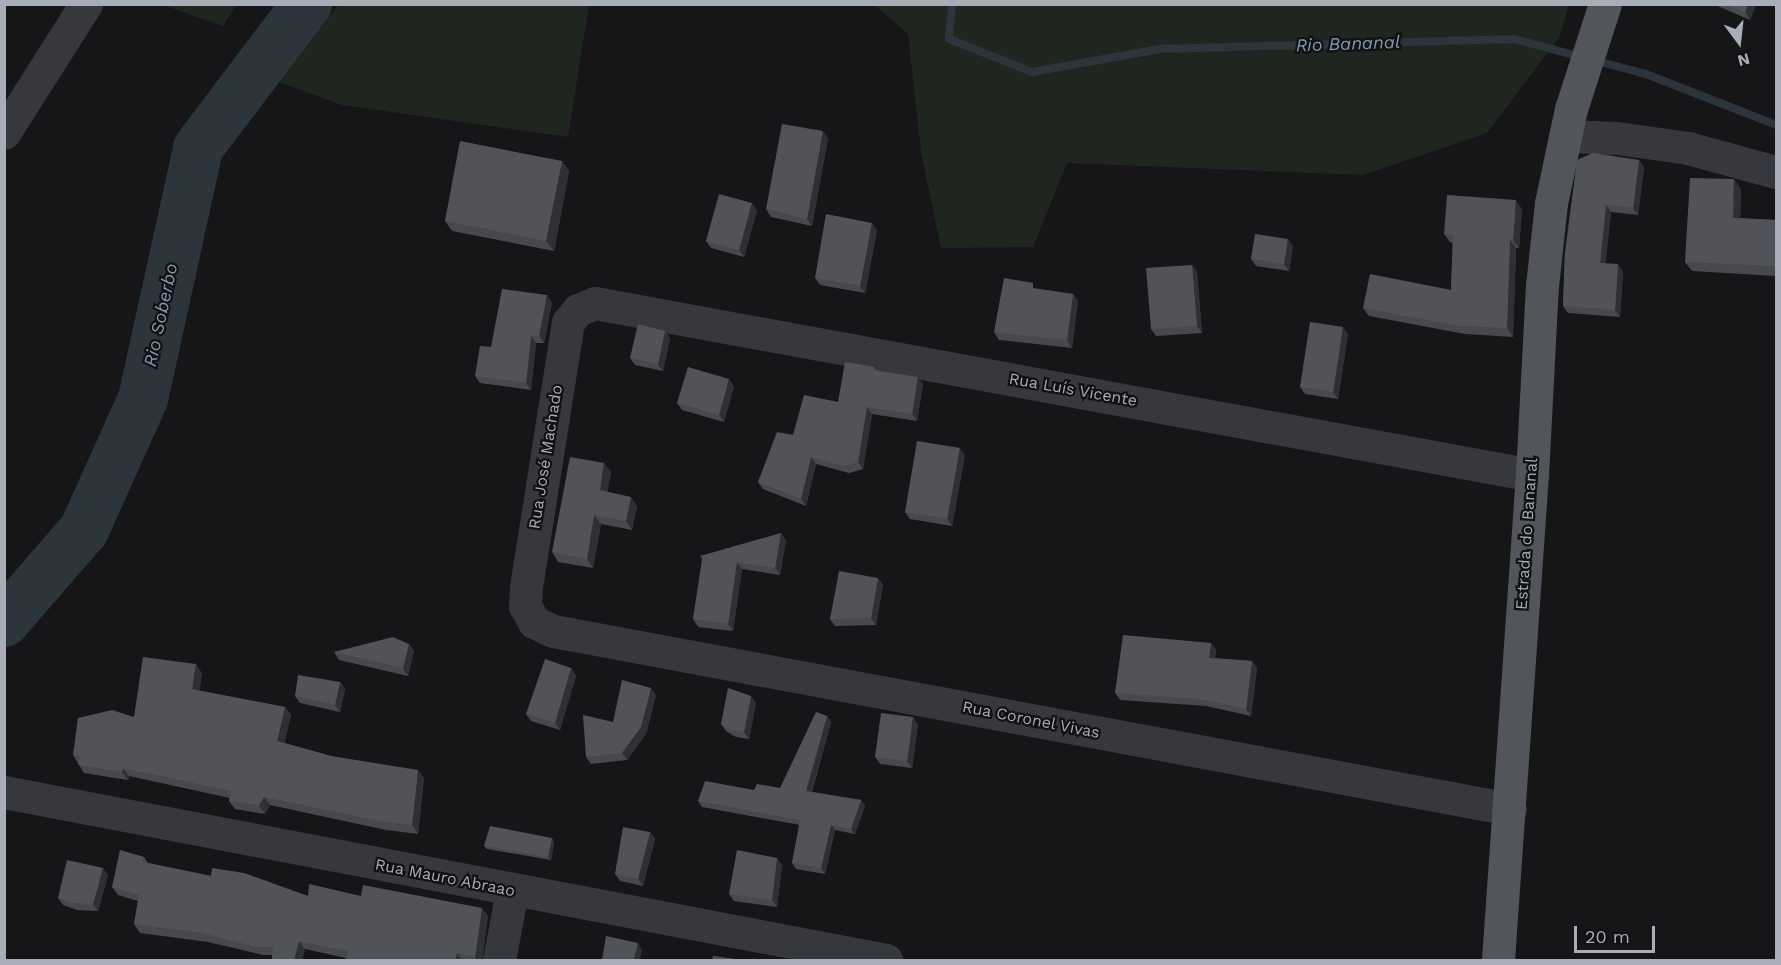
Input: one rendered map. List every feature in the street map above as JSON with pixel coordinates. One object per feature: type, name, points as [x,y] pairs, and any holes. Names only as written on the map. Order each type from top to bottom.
[{"type":"main road","name":"Estrada do Bananal","points":[[1498,960],[1532,475],[1542,285],[1551,203],[1568,123],[1604,7]]},
{"type":"street","points":[[4,133],[86,4]]},
{"type":"street","points":[[1568,123],[1617,138],[1688,148],[1776,172]]},
{"type":"street","name":"Rua José Machado","points":[[553,631],[534,622],[525,606],[525,597],[568,322],[578,310],[595,303],[615,305]]},
{"type":"street","name":"Rua Luís Vicente","points":[[615,305],[1532,475]]},
{"type":"street","name":"Rua Coronel Vivas","points":[[553,631],[1510,809]]},
{"type":"street","name":"Rua Mauro Abraao","points":[[4,792],[512,891],[886,960]]},
{"type":"street","points":[[499,960],[512,891]]},
{"type":"shaded area","points":[[163,5],[236,5],[223,26]]},
{"type":"shaded area","points":[[338,5],[589,5],[568,137],[342,105],[276,81]]},
{"type":"shaded area","points":[[875,5],[1569,5],[1560,36],[1487,133],[1363,175],[1067,163],[1033,247],[941,248],[921,152],[908,34]]},
{"type":"building","points":[[1725,4],[1748,4],[1745,12]]},
{"type":"building","points":[[782,124],[823,131],[807,219],[766,209]]},
{"type":"building","points":[[460,141],[562,161],[546,241],[445,221]]},
{"type":"building","points":[[1593,153],[1639,160],[1633,208],[1606,205],[1600,263],[1618,264],[1615,310],[1563,306],[1565,252],[1577,160]]},
{"type":"building","points":[[1690,178],[1734,179],[1733,218],[1776,220],[1775,266],[1685,262]]},
{"type":"building","points":[[719,194],[752,203],[739,250],[706,241]]},
{"type":"building","points":[[1447,195],[1516,200],[1513,240],[1510,240],[1507,328],[1459,326],[1363,308],[1370,274],[1451,290],[1453,235],[1444,234]]},
{"type":"building","points":[[826,214],[872,223],[860,286],[815,278]]},
{"type":"building","points":[[1255,234],[1288,239],[1284,264],[1251,259]]},
{"type":"building","points":[[1192,265],[1197,326],[1151,329],[1146,268]]},
{"type":"building","points":[[1004,278],[1033,283],[1033,288],[1073,294],[1067,340],[994,332]]},
{"type":"building","points":[[502,289],[547,295],[539,336],[531,336],[526,383],[475,376],[480,346],[491,347]]},
{"type":"building","points":[[1310,322],[1343,327],[1333,392],[1300,387]]},
{"type":"building","points":[[638,324],[665,331],[658,364],[630,358]]},
{"type":"building","points":[[845,362],[874,367],[873,370],[918,377],[912,414],[867,407],[858,462],[844,466],[811,457],[801,499],[758,482],[777,432],[793,435],[804,395],[838,402]]},
{"type":"building","points":[[688,367],[729,379],[719,415],[677,403]]},
{"type":"building","points":[[917,441],[960,448],[947,519],[905,512]]},
{"type":"building","points":[[570,457],[604,463],[600,490],[631,497],[626,521],[594,515],[587,559],[552,552]]},
{"type":"building","points":[[781,533],[775,568],[737,562],[728,624],[693,619],[703,556],[700,556]]},
{"type":"building","points":[[839,571],[878,578],[871,618],[830,619]]},
{"type":"building","points":[[1123,635],[1211,643],[1209,658],[1252,661],[1246,709],[1201,699],[1115,693]]},
{"type":"building","points":[[393,637],[409,644],[403,668],[334,652]]},
{"type":"building","points":[[143,657],[196,664],[192,689],[285,707],[277,741],[331,756],[418,770],[412,825],[380,821],[264,797],[259,805],[229,801],[231,791],[123,768],[122,772],[78,765],[80,757],[73,755],[78,718],[112,710],[134,717]]},
{"type":"building","points":[[545,659],[571,668],[555,723],[526,714]]},
{"type":"building","points":[[298,675],[340,682],[335,705],[295,696]]},
{"type":"building","points":[[622,680],[651,688],[641,727],[622,753],[586,757],[583,715],[613,722]]},
{"type":"building","points":[[728,688],[751,696],[744,732],[731,730],[721,724]]},
{"type":"building","points":[[816,712],[827,716],[806,791],[861,800],[851,829],[831,825],[821,868],[792,863],[800,820],[698,801],[705,781],[754,790],[757,784],[780,788]]},
{"type":"building","points":[[881,713],[913,717],[907,761],[875,757]]},
{"type":"building","points":[[490,826],[552,838],[548,857],[484,846]]},
{"type":"building","points":[[623,827],[650,832],[638,879],[615,874]]},
{"type":"building","points":[[120,850],[144,857],[143,862],[211,876],[212,868],[244,873],[308,896],[309,884],[361,896],[363,885],[482,908],[475,957],[457,953],[455,960],[346,960],[348,951],[299,941],[294,960],[272,960],[273,947],[257,947],[202,933],[134,924],[139,895],[112,887]]},
{"type":"building","points":[[737,850],[777,858],[772,900],[729,894]]},
{"type":"building","points":[[67,860],[103,868],[93,904],[72,903],[58,898]]},
{"type":"building","points":[[606,936],[638,943],[634,960],[602,960]]},
{"type":"building","points":[[713,956],[743,960],[712,960]]},
{"type":"waterway","name":"Rio Soberbo","points":[[4,622],[84,530],[143,399],[198,148],[307,4]]},
{"type":"waterway","name":"Rio Bananal","points":[[952,4],[949,39],[1032,72],[1160,49],[1514,39],[1581,57]]},
{"type":"waterway","name":"Rio Bananal","points":[[1593,60],[1646,74],[1776,125]]}]
